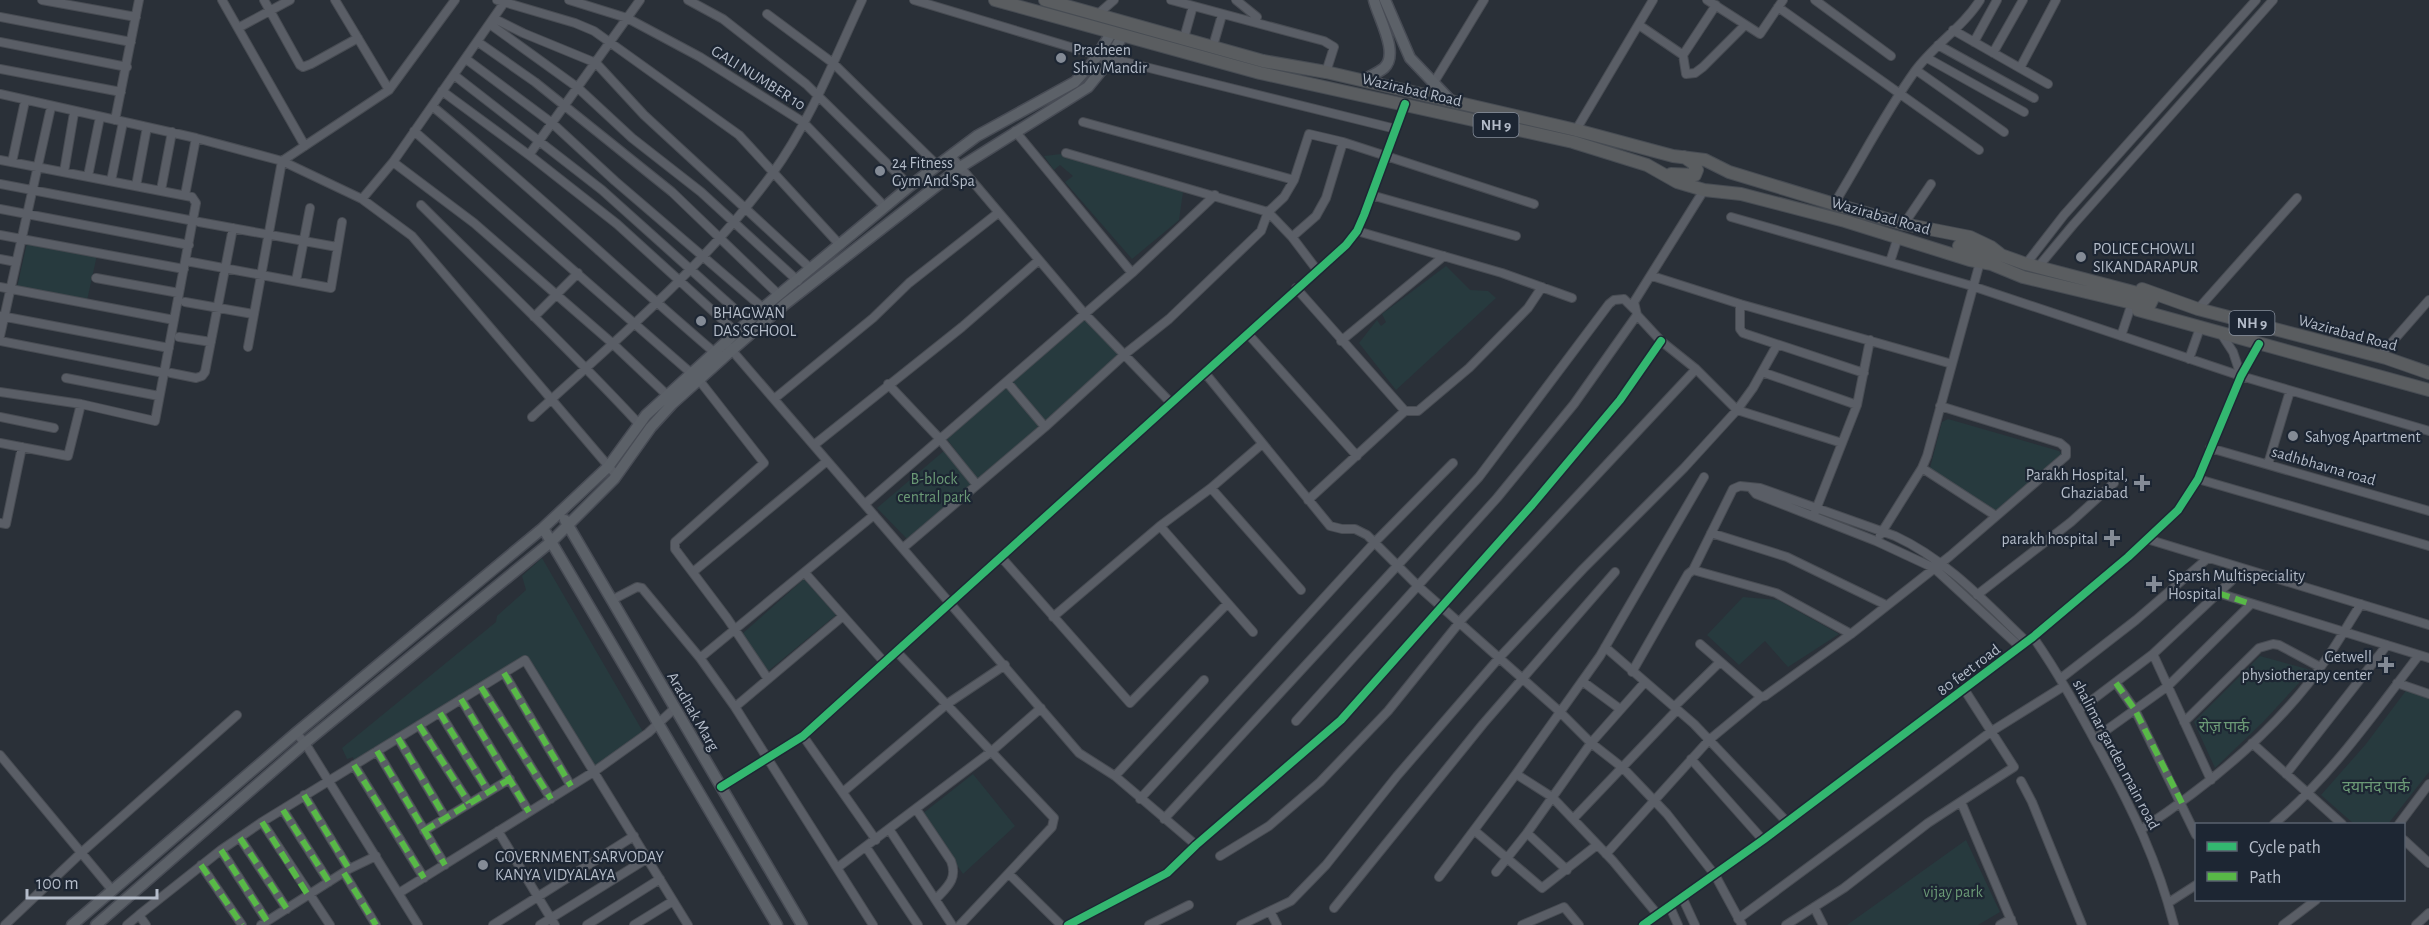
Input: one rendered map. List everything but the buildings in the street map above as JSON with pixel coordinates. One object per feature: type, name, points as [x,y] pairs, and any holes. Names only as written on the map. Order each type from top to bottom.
[{"type":"highway","name":"Wazirabad Road","points":[[995,0],[1260,73],[1573,142],[1647,165],[1677,182],[1704,190],[1741,194],[1991,260],[2032,265],[2125,298],[2137,310],[2429,390]]},
{"type":"highway","name":"Wazirabad Road","points":[[1045,0],[1263,61],[1363,80],[1683,157],[1705,160],[1729,172],[1833,204],[1904,224],[1970,237],[1991,247],[1991,260]]},
{"type":"highway","points":[[1665,174],[1695,175],[1697,170],[1693,163],[1683,157]]},
{"type":"highway","name":"Wazirabad Road","points":[[1991,260],[2031,279],[2125,298]]},
{"type":"highway","name":"Wazirabad Road","points":[[2125,298],[2136,288],[2198,309],[2383,358],[2429,373]]},
{"type":"main road","points":[[1363,80],[1383,69],[1390,56],[1389,45],[1374,0]]},
{"type":"main road","points":[[1385,0],[1410,58],[1451,101]]},
{"type":"main road","points":[[96,925],[305,743],[552,541],[714,352],[728,346],[736,332],[748,321],[910,186],[977,136],[1075,81],[1118,33]]},
{"type":"main road","points":[[72,925],[296,733],[612,471],[639,424],[667,395],[695,376],[728,346],[960,167],[1088,87],[1110,57],[1118,33]]},
{"type":"main road","name":"Aradhak Marg","points":[[561,512],[802,925]]},
{"type":"main road","points":[[543,528],[777,925]]},
{"type":"street","points":[[42,0],[136,17]]},
{"type":"street","points":[[111,181],[121,92],[140,0]]},
{"type":"street","points":[[222,0],[305,146]]},
{"type":"street","points":[[264,0],[303,67],[358,38]]},
{"type":"street","points":[[238,28],[290,0]]},
{"type":"street","points":[[335,0],[389,90]]},
{"type":"street","points":[[248,347],[282,161],[389,90],[455,0]]},
{"type":"street","name":"GALI NUMBER 10","points":[[569,0],[627,18],[700,57],[803,122],[885,207]]},
{"type":"street","points":[[529,155],[640,0]]},
{"type":"street","points":[[688,0],[723,19],[817,95],[910,186]]},
{"type":"street","points":[[532,417],[679,280],[702,255],[722,238],[746,208],[774,172],[803,122],[862,0]]},
{"type":"street","points":[[914,0],[1097,55],[1396,129]]},
{"type":"street","points":[[1097,15],[1114,0]]},
{"type":"street","points":[[1171,0],[1324,41],[1334,47],[1326,72]]},
{"type":"street","points":[[1236,0],[1257,17]]},
{"type":"street","points":[[1433,84],[1484,0]]},
{"type":"street","points":[[1576,130],[1653,0]]},
{"type":"street","points":[[1707,0],[1760,34],[1781,4],[1979,150]]},
{"type":"street","points":[[1815,0],[1891,56]]},
{"type":"street","points":[[1833,204],[1916,70],[1980,0]]},
{"type":"street","points":[[1974,42],[1997,0]]},
{"type":"street","points":[[1993,53],[2023,0]]},
{"type":"street","points":[[2020,68],[2056,0]]},
{"type":"street","points":[[2032,265],[2064,215],[2256,0]]},
{"type":"street","points":[[2032,265],[2073,225],[2273,0]]},
{"type":"street","points":[[362,199],[393,162],[493,22],[503,1],[586,27],[728,127],[750,146],[840,246]]},
{"type":"street","points":[[1716,5],[1683,55],[1686,74],[1695,73],[1745,24]]},
{"type":"street","points":[[1184,38],[1193,6]]},
{"type":"street","points":[[767,14],[833,63],[938,166]]},
{"type":"street","points":[[1213,46],[1222,15]]},
{"type":"street","points":[[0,17],[132,42]]},
{"type":"street","points":[[493,22],[596,63],[644,115],[812,269]]},
{"type":"street","points":[[493,22],[577,87],[632,138],[701,192],[798,281]]},
{"type":"street","points":[[1639,25],[1683,55]]},
{"type":"street","points":[[1953,30],[2048,84]]},
{"type":"street","points":[[0,42],[127,67]]},
{"type":"street","points":[[478,42],[535,82],[672,192],[779,295]]},
{"type":"street","points":[[1938,45],[2034,98]]},
{"type":"street","points":[[1927,58],[2024,112]]},
{"type":"street","points":[[466,59],[552,123],[615,181],[763,308]]},
{"type":"street","points":[[0,69],[121,92]]},
{"type":"street","points":[[1916,70],[2004,132]]},
{"type":"street","points":[[454,75],[602,190],[748,321]]},
{"type":"street","points":[[442,91],[617,224],[736,332]]},
{"type":"street","points":[[0,96],[172,132],[282,161],[362,199],[412,236],[612,471]]},
{"type":"street","points":[[12,162],[25,101]]},
{"type":"street","points":[[721,787],[803,736],[1346,245],[1357,231],[1405,104]]},
{"type":"street","points":[[432,106],[514,173],[714,352]]},
{"type":"street","points":[[51,107],[2,316],[0,339],[195,378],[202,376],[211,342],[232,228]]},
{"type":"street","points":[[64,172],[74,112]]},
{"type":"street","points":[[88,177],[100,117]]},
{"type":"street","points":[[1083,122],[1294,180]]},
{"type":"street","points":[[136,186],[147,127]]},
{"type":"street","points":[[414,131],[695,376],[764,463],[675,542],[675,549],[768,679]]},
{"type":"street","points":[[1015,131],[1132,273]]},
{"type":"street","points":[[160,190],[172,132]]},
{"type":"street","points":[[903,548],[1045,427],[1125,354],[1169,319],[1261,231],[1268,212],[1284,197],[1294,180],[1309,134],[1385,155],[1534,204]]},
{"type":"street","points":[[184,195],[196,138]]},
{"type":"street","points":[[1292,237],[1316,216],[1326,198],[1343,142]]},
{"type":"street","points":[[1066,153],[1268,212],[1292,237],[1317,270]]},
{"type":"street","points":[[951,156],[1084,313],[1171,403]]},
{"type":"street","points":[[0,160],[160,190],[196,199],[196,221],[174,320],[169,348],[168,373],[159,396],[155,421],[81,404],[0,392]]},
{"type":"street","points":[[393,162],[474,223],[612,343],[667,395]]},
{"type":"street","points":[[0,184],[337,247]]},
{"type":"street","points":[[1904,224],[1931,184]]},
{"type":"street","points":[[1296,721],[1419,587],[1497,498],[1574,404],[1635,312],[1634,303],[1704,190]]},
{"type":"street","points":[[865,504],[1132,273],[1215,195]]},
{"type":"street","points":[[1371,195],[1516,236]]},
{"type":"street","points":[[2198,309],[2296,198]]},
{"type":"street","points":[[421,205],[587,367],[639,424]]},
{"type":"street","points":[[296,281],[310,208]]},
{"type":"street","points":[[0,209],[189,245]]},
{"type":"street","points":[[774,399],[873,318],[909,283],[998,213]]},
{"type":"street","points":[[1731,217],[1972,286],[2241,376],[2429,431]]},
{"type":"street","points":[[0,236],[185,265],[225,268],[331,288],[342,222]]},
{"type":"street","points":[[1357,231],[1502,273],[1572,298]]},
{"type":"street","points":[[1890,262],[1898,237]]},
{"type":"street","points":[[1341,341],[1444,256]]},
{"type":"street","points":[[0,258],[16,261]]},
{"type":"street","points":[[814,445],[962,327],[1039,260]]},
{"type":"street","points":[[1876,541],[1922,468],[1972,286],[1991,260]]},
{"type":"street","points":[[534,317],[578,273]]},
{"type":"street","points":[[1652,276],[1740,304],[1952,364]]},
{"type":"street","points":[[96,278],[179,293]]},
{"type":"street","points":[[0,287],[174,320]]},
{"type":"street","points":[[1296,288],[1405,411]]},
{"type":"street","points":[[1308,500],[1405,411],[1418,411],[1469,368],[1528,308],[1542,288]]},
{"type":"street","points":[[2121,336],[2125,298]]},
{"type":"street","points":[[1164,819],[1479,477],[1609,304],[1624,299],[1661,341],[1696,369],[1737,410],[1842,443]]},
{"type":"street","points":[[2383,358],[2429,300]]},
{"type":"street","points":[[185,302],[253,314]]},
{"type":"street","points":[[1740,304],[1740,329],[1743,333],[1864,373]]},
{"type":"street","points":[[2,316],[169,348]]},
{"type":"street","points":[[2189,359],[2200,328]]},
{"type":"street","points":[[1248,334],[1357,456]]},
{"type":"street","points":[[2222,335],[2233,352],[2241,376]]},
{"type":"street","points":[[179,337],[211,342]]},
{"type":"street","points":[[1815,511],[1857,405],[1870,340]]},
{"type":"street","points":[[1068,925],[1157,879],[1181,862],[1196,845],[1341,720],[1532,505],[1620,400],[1661,341]]},
{"type":"street","points":[[1241,925],[1291,901],[1326,865],[1397,776],[1499,658],[1684,468],[1737,410],[1777,345]]},
{"type":"street","points":[[2241,376],[2259,345]]},
{"type":"street","points":[[728,346],[1079,753],[1115,776],[1196,845]]},
{"type":"street","points":[[1220,856],[1269,826],[1320,782],[1388,711],[1459,623],[1696,369]]},
{"type":"street","points":[[1762,372],[1857,405]]},
{"type":"street","points":[[1205,373],[1330,526],[1361,530],[1441,607],[1559,711],[1591,743],[1623,768],[1655,802],[1715,875],[1740,922],[1992,731],[2062,683],[2208,558]]},
{"type":"street","name":"80 feet road","points":[[1643,925],[1683,899],[2027,642],[2147,540],[2178,510],[2198,479],[2241,376]]},
{"type":"street","points":[[66,378],[159,396]]},
{"type":"street","points":[[1007,382],[1045,427]]},
{"type":"street","points":[[888,384],[939,438],[976,485]]},
{"type":"street","points":[[2268,464],[2290,391]]},
{"type":"street","points":[[0,443],[68,456],[81,404]]},
{"type":"street","points":[[1606,854],[1709,740],[1761,697],[1771,693],[1851,634],[1938,566],[2066,456],[2066,448],[2060,443],[1940,406]]},
{"type":"street","points":[[0,417],[54,428]]},
{"type":"street","points":[[1053,617],[1160,526],[1211,488],[1262,444]]},
{"type":"street","points":[[0,523],[6,524],[22,447]]},
{"type":"street","name":"sadhbhavna road","points":[[2210,448],[2429,511]]},
{"type":"street","points":[[693,572],[827,461]]},
{"type":"street","points":[[1140,799],[1374,543],[1453,463]]},
{"type":"street","points":[[1922,468],[1996,516]]},
{"type":"street","points":[[1439,877],[1475,831],[1605,647],[1704,477]]},
{"type":"street","points":[[2198,479],[2429,546]]},
{"type":"street","points":[[1977,595],[2071,522],[2114,483]]},
{"type":"street","points":[[1632,672],[1688,574],[1693,570],[1733,489],[1740,486],[1751,488],[1756,494],[1906,541],[1977,595],[2027,642]]},
{"type":"street","points":[[1211,488],[1301,590]]},
{"type":"street","points":[[1815,511],[1876,541],[1938,566],[2027,642]]},
{"type":"street","points":[[700,658],[874,515]]},
{"type":"street","points":[[1160,526],[1253,632]]},
{"type":"street","points":[[1711,533],[1787,557],[1886,605]]},
{"type":"street","points":[[2147,540],[2429,625]]},
{"type":"street","points":[[1001,557],[1130,703],[1227,604]]},
{"type":"street","points":[[2079,710],[2153,654],[2244,569]]},
{"type":"street","points":[[1693,570],[1776,593],[1851,634]]},
{"type":"street","points":[[1334,908],[1521,678],[1615,572]]},
{"type":"street","points":[[805,573],[885,663]]},
{"type":"street","points":[[612,600],[637,587],[642,588],[700,658],[735,707],[873,925]]},
{"type":"street","points":[[2218,593],[2429,658]]},
{"type":"street","points":[[2094,739],[2168,686],[2252,604]]},
{"type":"street","points":[[2142,830],[2211,780],[2291,703],[2320,667],[2361,604]]},
{"type":"street","points":[[735,707],[843,616]]},
{"type":"street","name":"shalimar garden main road","points":[[2027,642],[2062,683],[2079,710],[2142,830],[2174,925]]},
{"type":"street","points":[[1700,644],[1761,697]]},
{"type":"street","points":[[2184,722],[2259,648],[2279,645],[2320,667]]},
{"type":"street","points":[[2286,774],[2387,645]]},
{"type":"street","points":[[1605,647],[1676,708],[1787,822]]},
{"type":"street","points":[[897,652],[1054,818],[1052,827],[960,925]]},
{"type":"street","points":[[2153,654],[2211,780]]},
{"type":"street","points":[[2276,823],[2343,754],[2419,655]]},
{"type":"street","points":[[128,925],[201,865],[262,822],[525,660],[648,858],[685,924]]},
{"type":"street","points":[[1573,819],[1720,662]]},
{"type":"street","points":[[843,792],[947,704],[1005,665]]},
{"type":"street","points":[[504,673],[571,786]]},
{"type":"street","points":[[1115,776],[1204,680]]},
{"type":"street","points":[[1582,681],[1620,709]]},
{"type":"street","points":[[1496,872],[1527,834],[1591,743],[1645,682]]},
{"type":"street","points":[[2116,683],[2135,710],[2195,834]]},
{"type":"street","points":[[2397,683],[2429,694]]},
{"type":"street","points":[[482,687],[551,799]]},
{"type":"street","points":[[1786,925],[1844,888],[1928,823],[2014,767],[1964,689]]},
{"type":"street","points":[[461,699],[530,812]]},
{"type":"street","points":[[399,893],[595,771],[659,723],[675,708]]},
{"type":"street","points":[[837,868],[992,751],[1041,708]]},
{"type":"street","points":[[440,712],[488,791]]},
{"type":"street","points":[[5,925],[82,852],[237,715]]},
{"type":"street","points":[[420,725],[469,803]]},
{"type":"street","points":[[296,733],[329,780],[418,925]]},
{"type":"street","points":[[803,736],[876,840]]},
{"type":"street","points":[[398,738],[445,818]]},
{"type":"street","points":[[2252,743],[2340,823]]},
{"type":"street","points":[[377,751],[445,865]]},
{"type":"street","points":[[0,755],[113,891]]},
{"type":"street","points":[[1691,759],[1763,840]]},
{"type":"street","points":[[354,765],[424,878]]},
{"type":"street","points":[[1516,774],[1552,797],[1606,854],[1658,915]]},
{"type":"street","points":[[424,831],[510,779]]},
{"type":"street","points":[[2021,781],[2032,802],[2082,925]]},
{"type":"street","points":[[2400,823],[2429,784]]},
{"type":"street","points":[[304,795],[376,925]]},
{"type":"street","points":[[1960,802],[2012,922],[2000,925]]},
{"type":"street","points":[[916,809],[951,861],[954,870],[952,880],[936,899]]},
{"type":"street","points":[[283,810],[329,882]]},
{"type":"street","points":[[262,822],[308,895],[330,925]]},
{"type":"street","points":[[889,829],[952,925]]},
{"type":"street","points":[[498,831],[553,922]]},
{"type":"street","points":[[1475,831],[1542,888],[1597,845]]},
{"type":"street","points":[[1527,834],[1567,870]]},
{"type":"street","points":[[493,925],[634,836]]},
{"type":"street","points":[[240,838],[287,909]]},
{"type":"street","points":[[2405,842],[2429,863]]},
{"type":"street","points":[[866,847],[918,925]]},
{"type":"street","points":[[221,850],[264,923],[347,871],[376,856]]},
{"type":"street","points":[[540,925],[553,922],[648,858]]},
{"type":"street","points":[[201,865],[242,925]]},
{"type":"street","points":[[1009,874],[1061,925]]},
{"type":"street","points":[[587,925],[660,879]]},
{"type":"street","points":[[2168,903],[2195,886]]},
{"type":"street","points":[[1683,899],[1695,925]]},
{"type":"street","points":[[634,925],[673,901]]},
{"type":"street","points":[[2283,925],[2315,901]]},
{"type":"street","points":[[1149,925],[1190,905]]},
{"type":"street","points":[[1522,925],[1564,907],[1579,925]]},
{"type":"street","points":[[1670,907],[1678,925]]},
{"type":"street","points":[[1814,907],[1823,925]]},
{"type":"street","points":[[1270,911],[1277,925]]},
{"type":"street","points":[[2416,925],[2429,913]]},
{"type":"street","points":[[139,915],[146,925]]},
{"type":"green space","points":[[1061,154],[1183,192],[1179,220],[1132,259],[1065,182],[1073,176],[1060,165],[1054,170],[1044,156]]},
{"type":"green space","points":[[27,243],[97,255],[86,305],[16,292]]},
{"type":"green space","points":[[1446,266],[1470,290],[1488,291],[1496,298],[1396,390],[1359,343],[1377,320],[1381,326],[1386,322],[1382,314]]},
{"type":"green space","points":[[1084,315],[1123,354],[1045,423],[1011,382]]},
{"type":"green space","points":[[1007,386],[1040,427],[978,480],[947,439]]},
{"type":"green space","points":[[1948,419],[2059,451],[2066,459],[2001,517],[1930,468],[1942,422]]},
{"type":"green space","name":"B-block central park","points":[[945,450],[972,484],[907,539],[877,508]]},
{"type":"green space","points":[[542,558],[646,737],[596,768],[528,659],[354,761],[353,757],[347,759],[342,748],[496,622],[497,616],[526,590],[522,576]]},
{"type":"green space","points":[[804,579],[836,615],[767,672],[742,634]]},
{"type":"green space","points":[[1743,597],[1778,600],[1839,634],[1788,667],[1765,641],[1739,665],[1707,635]]},
{"type":"green space","name":"रोज़ पार्क","points":[[2260,656],[2311,670],[2263,722],[2215,768],[2194,722]]},
{"type":"green space","name":"दयानंद पार्क","points":[[2408,688],[2429,697],[2429,772],[2389,823],[2353,823],[2321,795],[2366,744]]},
{"type":"green space","points":[[973,774],[1015,826],[963,874],[922,814]]},
{"type":"green space","name":"vijay park","points":[[1966,840],[2000,912],[1978,925],[1847,925]]},
{"type":"marked path","points":[[2218,593],[2251,604]]},
{"type":"marked path","points":[[504,673],[571,786]]},
{"type":"marked path","points":[[2116,683],[2135,710],[2182,803]]},
{"type":"marked path","points":[[481,687],[551,799]]},
{"type":"marked path","points":[[461,699],[529,812]]},
{"type":"marked path","points":[[440,713],[488,791]]},
{"type":"marked path","points":[[419,725],[469,803]]},
{"type":"marked path","points":[[398,738],[445,817]]},
{"type":"marked path","points":[[377,751],[445,865]]},
{"type":"marked path","points":[[354,765],[424,878]]},
{"type":"marked path","points":[[424,831],[510,779]]},
{"type":"marked path","points":[[304,795],[349,869]]},
{"type":"marked path","points":[[283,810],[329,882]]},
{"type":"marked path","points":[[262,822],[308,895]]},
{"type":"marked path","points":[[240,838],[287,909]]},
{"type":"marked path","points":[[221,850],[267,921]]},
{"type":"marked path","points":[[201,865],[242,925]]},
{"type":"marked path","points":[[344,873],[376,925]]},
{"type":"cycle path","points":[[721,787],[803,736],[1346,245],[1357,231],[1364,215],[1405,104]]},
{"type":"cycle path","points":[[1068,925],[1167,873],[1196,845],[1341,720],[1532,505],[1620,400],[1661,341]]},
{"type":"cycle path","points":[[1643,925],[1763,840],[2033,637],[2128,557],[2178,510],[2198,479],[2241,376],[2259,344]]},
{"type":"place","name":"Pracheen Shiv Mandir","points":[[1061,58]]},
{"type":"place","name":"24 Fitness Gym And Spa","points":[[880,171]]},
{"type":"place","name":"POLICE CHOWLI SIKANDARAPUR","points":[[2081,257]]},
{"type":"place","name":"BHAGWAN DAS SCHOOL","points":[[701,321]]},
{"type":"place","name":"Sahyog Apartment","points":[[2293,436]]},
{"type":"place","name":"Parakh Hospital, Ghaziabad","points":[[2142,483]]},
{"type":"place","name":"parakh hospital","points":[[2112,538]]},
{"type":"place","name":"Sparsh Multispeciality Hospital","points":[[2154,584]]},
{"type":"place","name":"Getwell physiotherapy center","points":[[2386,665]]},
{"type":"place","name":"GOVERNMENT SARVODAY KANYA VIDYALAYA","points":[[483,865]]}]
